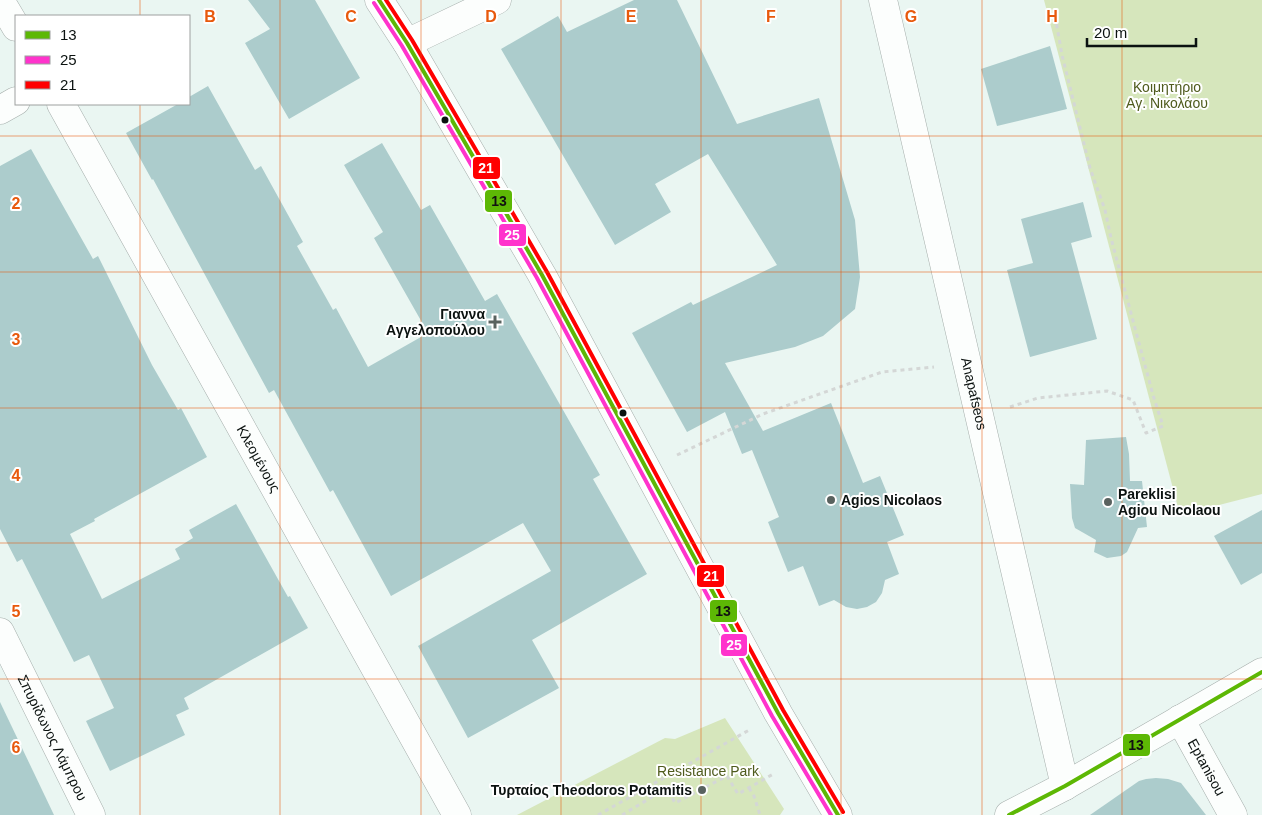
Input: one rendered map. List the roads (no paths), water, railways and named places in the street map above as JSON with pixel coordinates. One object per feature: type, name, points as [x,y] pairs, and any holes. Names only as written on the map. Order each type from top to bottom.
[{"type":"street","points":[[0,0],[15,25]]},
{"type":"street","points":[[379,0],[407,43],[542,275],[778,714],[838,815]]},
{"type":"street","points":[[407,43],[497,0]]},
{"type":"street","name":"Anapafseos","points":[[883,0],[1065,786]]},
{"type":"street","points":[[0,110],[15,102]]},
{"type":"street","name":"Κλεομένους","points":[[61,105],[456,815]]},
{"type":"street","name":"Σπυρίδωνος Λάμπρου","points":[[0,632],[91,815]]},
{"type":"street","points":[[1009,815],[1065,786],[1262,672]]},
{"type":"street","name":"Eptanisou","points":[[1180,718],[1233,815]]},
{"type":"place","name":"Γιαννα Αγγελοπούλου","points":[[495,322]]},
{"type":"place","name":"Agios Nicolaos","points":[[831,500]]},
{"type":"place","name":"Pareklisi Agiou Nicolaou","points":[[1108,502]]},
{"type":"place","name":"Τυρταίος Theodoros Potamitis","points":[[702,790]]},
{"type":"park label","name":"Κοιμητήριο Αγ. Νικολάου","points":[[1167,95]]},
{"type":"park label","name":"Resistance Park","points":[[708,771]]}]
